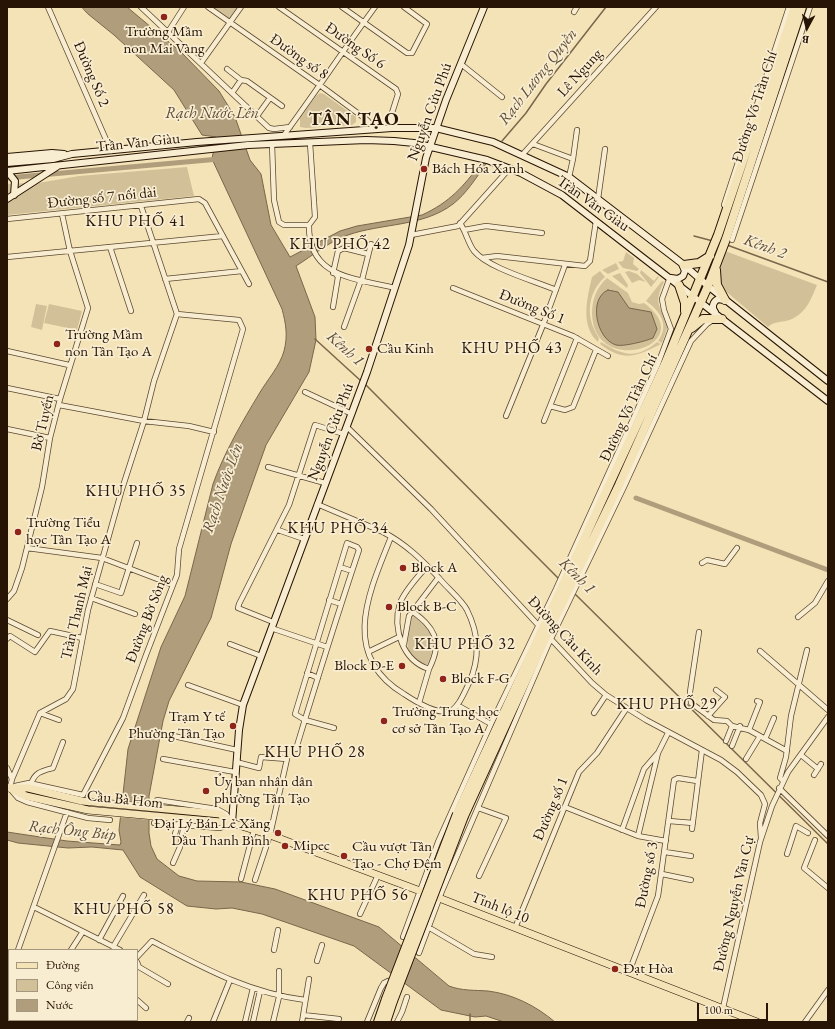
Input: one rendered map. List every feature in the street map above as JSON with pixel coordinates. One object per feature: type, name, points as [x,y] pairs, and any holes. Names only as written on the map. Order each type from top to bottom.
[{"type":"highway","name":"Đường Võ Trần Chí","points":[[572,574],[662,364],[694,297],[711,254],[716,234],[795,7]]},
{"type":"highway","name":"Đường Võ Trần Chí","points":[[572,574],[689,331],[719,258],[729,240],[758,152],[802,7]]},
{"type":"highway","points":[[683,264],[699,264],[711,254]]},
{"type":"highway","points":[[719,258],[715,276],[718,290],[726,301]]},
{"type":"highway","points":[[679,285],[686,303],[683,321]]},
{"type":"highway","points":[[689,331],[696,323],[703,319],[719,317]]},
{"type":"highway","points":[[378,1022],[390,1000],[460,815],[545,632],[563,601],[572,574]]},
{"type":"highway","points":[[386,1022],[390,1000]]},
{"type":"main road","name":"Nguyễn Cửu Phú","points":[[232,823],[237,750],[243,705],[367,372],[395,288],[410,235],[423,167],[429,147],[484,7]]},
{"type":"main road","name":"Trần Văn Giàu","points":[[7,163],[72,154],[197,142],[392,128],[436,128],[493,142],[523,154],[569,177],[683,264],[726,301],[828,381]]},
{"type":"main road","name":"Trần Văn Giàu","points":[[7,171],[248,145],[366,140],[394,141],[487,160],[510,168],[562,195],[670,277],[719,317],[828,401]]},
{"type":"main road","name":"Trần Văn Giàu","points":[[7,157],[52,153],[72,154]]},
{"type":"main road","points":[[7,199],[60,165]]},
{"type":"main road","points":[[7,171],[15,181],[16,193]]},
{"type":"main road","points":[[670,277],[675,280],[683,276],[685,271],[683,264]]},
{"type":"main road","points":[[719,317],[713,310],[714,302],[721,299],[726,301]]},
{"type":"main road","points":[[8,788],[30,786]]},
{"type":"main road","name":"Cầu Bà Hom","points":[[30,786],[82,801],[220,814]]},
{"type":"main road","name":"Cầu Bà Hom","points":[[8,788],[26,796],[88,810],[221,822]]},
{"type":"main road","name":"Tỉnh lộ 10","points":[[220,814],[232,823]]},
{"type":"main road","name":"Tỉnh lộ 10","points":[[221,822],[232,823],[270,835],[420,890],[757,1022]]},
{"type":"street","name":"Đường Số 2","points":[[48,7],[111,150]]},
{"type":"street","points":[[141,7],[269,128],[274,129],[290,127]]},
{"type":"street","points":[[168,32],[184,7]]},
{"type":"street","name":"Đường số 8","points":[[208,7],[321,86],[367,120],[374,129]]},
{"type":"street","points":[[201,63],[241,7]]},
{"type":"street","name":"Đường Số 6","points":[[279,7],[397,91],[392,116],[392,128]]},
{"type":"street","points":[[342,7],[412,53],[427,24],[404,7]]},
{"type":"street","points":[[284,135],[321,86],[342,51],[375,7]]},
{"type":"street","points":[[574,12],[578,7]]},
{"type":"street","name":"Lê Ngung","points":[[523,154],[656,7]]},
{"type":"street","points":[[683,264],[702,258],[716,234],[788,7]]},
{"type":"street","points":[[758,152],[810,7]]},
{"type":"street","points":[[461,64],[502,97]]},
{"type":"street","points":[[227,69],[241,80],[256,86],[282,106]]},
{"type":"street","points":[[232,93],[241,80]]},
{"type":"street","points":[[257,116],[270,98]]},
{"type":"street","points":[[569,177],[577,130]]},
{"type":"street","points":[[310,143],[314,217],[309,225],[308,240],[319,262],[338,277],[333,307]]},
{"type":"street","points":[[272,144],[274,200],[278,222],[284,225],[309,225]]},
{"type":"street","points":[[532,144],[573,159]]},
{"type":"street","points":[[598,199],[605,149]]},
{"type":"street","points":[[410,235],[452,228],[460,224],[510,168]]},
{"type":"street","name":"Đường số 7 nối dài","points":[[7,219],[199,199],[205,203],[223,236]]},
{"type":"street","points":[[141,206],[177,314]]},
{"type":"street","name":"Bờ Tuyến","points":[[7,600],[14,591],[27,548],[42,487],[50,438],[69,365],[88,308],[70,251],[62,214]]},
{"type":"street","points":[[482,258],[497,256],[582,267],[588,264],[596,221]]},
{"type":"street","points":[[460,224],[471,247],[482,258],[495,266],[556,290]]},
{"type":"street","points":[[464,230],[486,226],[542,233]]},
{"type":"street","points":[[7,257],[223,236],[249,284]]},
{"type":"street","points":[[344,327],[361,280],[371,244]]},
{"type":"street","points":[[110,247],[131,311]]},
{"type":"street","points":[[334,273],[338,251],[344,248],[368,254]]},
{"type":"street","points":[[506,416],[565,265]]},
{"type":"street","points":[[165,279],[242,271]]},
{"type":"street","points":[[334,273],[395,288]]},
{"type":"street","points":[[662,364],[671,329],[664,310],[662,299],[670,277]]},
{"type":"street","name":"Đường Số 1","points":[[453,288],[577,338],[608,356]]},
{"type":"street","name":"Trần Thanh Mại","points":[[40,713],[66,699],[73,689],[82,638],[102,558],[144,421],[154,381],[177,314]]},
{"type":"street","name":"Đường Bờ Sông","points":[[30,786],[84,795],[123,718],[174,585],[177,575],[179,549],[243,329],[239,320],[177,314]]},
{"type":"street","points":[[403,936],[438,842],[491,724],[563,601],[572,574],[691,341],[707,324],[719,317]]},
{"type":"street","points":[[544,421],[577,338]]},
{"type":"street","points":[[7,351],[69,365]]},
{"type":"street","points":[[550,406],[565,410],[573,407],[598,351]]},
{"type":"street","points":[[7,388],[60,399]]},
{"type":"street","points":[[305,392],[352,414]]},
{"type":"street","points":[[59,405],[144,421],[182,425],[214,432]]},
{"type":"street","points":[[327,647],[272,625],[238,608],[278,530],[289,505],[315,425],[344,434]]},
{"type":"street","name":"Đường Cầu Kinh","points":[[347,427],[431,509],[592,683],[626,709],[702,750],[737,772],[763,797],[764,804],[760,823],[761,838]]},
{"type":"street","points":[[7,429],[50,438]]},
{"type":"street","points":[[268,467],[325,483]]},
{"type":"street","points":[[317,504],[391,537],[406,546],[467,609],[473,626],[478,655],[472,674],[457,705],[452,710],[443,712],[419,703],[394,689],[376,668],[368,652],[364,626],[365,611],[371,588],[391,537]]},
{"type":"street","points":[[278,530],[304,539]]},
{"type":"street","points":[[95,584],[121,592],[137,543]]},
{"type":"street","points":[[296,749],[305,720],[318,678],[327,647],[359,550],[347,543],[294,714],[305,720],[334,728]]},
{"type":"street","points":[[27,548],[102,558],[174,585]]},
{"type":"street","points":[[702,562],[707,560],[725,564],[737,548]]},
{"type":"street","points":[[427,566],[400,603],[397,618],[399,637],[405,649],[415,662],[430,669]]},
{"type":"street","points":[[340,567],[352,571]]},
{"type":"street","points":[[419,953],[439,898],[478,808],[545,632],[556,589],[572,574]]},
{"type":"street","points":[[405,649],[403,640],[405,627],[412,611],[438,578]]},
{"type":"street","points":[[798,617],[815,603],[828,581]]},
{"type":"street","points":[[91,598],[135,614]]},
{"type":"street","points":[[330,600],[341,604]]},
{"type":"street","points":[[400,603],[425,621],[435,640],[436,648],[419,703]]},
{"type":"street","points":[[7,620],[38,635]]},
{"type":"street","points":[[7,639],[10,636],[35,652],[50,631],[82,638]]},
{"type":"street","points":[[699,632],[690,692],[691,703],[714,720],[727,721],[732,726],[740,726],[787,751]]},
{"type":"street","points":[[368,652],[399,637]]},
{"type":"street","points":[[230,644],[261,656]]},
{"type":"street","points":[[783,781],[780,778],[787,751],[791,716],[807,650]]},
{"type":"street","points":[[760,651],[828,710]]},
{"type":"street","points":[[307,673],[318,678]]},
{"type":"street","points":[[188,685],[243,705]]},
{"type":"street","points":[[708,716],[725,697],[716,690]]},
{"type":"street","points":[[594,713],[606,695]]},
{"type":"street","points":[[749,730],[760,702],[756,701]]},
{"type":"street","points":[[705,702],[714,709]]},
{"type":"street","points":[[457,705],[491,724]]},
{"type":"street","name":"Đường số 1","points":[[514,928],[579,772],[597,753],[626,709]]},
{"type":"street","points":[[59,720],[40,713],[8,788],[24,801],[92,818],[110,820]]},
{"type":"street","name":"Đường Nguyễn Văn Cự","points":[[723,1008],[761,838],[772,806],[783,781],[828,717]]},
{"type":"street","points":[[765,739],[774,718]]},
{"type":"street","points":[[726,741],[732,726]]},
{"type":"street","points":[[732,746],[740,726]]},
{"type":"street","points":[[638,836],[658,753],[668,733]]},
{"type":"street","points":[[169,736],[237,750]]},
{"type":"street","points":[[746,759],[760,736]]},
{"type":"street","points":[[30,786],[33,778],[38,772],[53,768],[62,742]]},
{"type":"street","points":[[692,829],[702,750]]},
{"type":"street","points":[[622,830],[644,769],[658,753]]},
{"type":"street","points":[[801,755],[818,769]]},
{"type":"street","points":[[236,762],[259,768],[261,757],[287,759],[270,835],[255,880]]},
{"type":"street","points":[[163,759],[235,772]]},
{"type":"street","points":[[814,775],[821,764]]},
{"type":"street","points":[[7,768],[12,779]]},
{"type":"street","name":"Đường số 3","points":[[629,972],[649,923],[658,896],[674,780],[678,778],[697,781]]},
{"type":"street","points":[[779,788],[828,836]]},
{"type":"street","name":"Tỉnh lộ 10","points":[[157,800],[217,809],[226,814],[232,823]]},
{"type":"street","points":[[564,807],[638,836],[666,841]]},
{"type":"street","points":[[478,808],[506,818],[479,876]]},
{"type":"street","points":[[18,949],[67,812]]},
{"type":"street","points":[[669,821],[693,823]]},
{"type":"street","points":[[154,823],[184,824],[220,828],[232,823]]},
{"type":"street","points":[[175,834],[178,824]]},
{"type":"street","points":[[174,863],[180,847],[184,824]]},
{"type":"street","points":[[787,854],[796,826],[808,833]]},
{"type":"street","points":[[241,879],[254,830]]},
{"type":"street","points":[[815,840],[804,868],[828,888]]},
{"type":"street","points":[[665,852],[691,856]]},
{"type":"street","points":[[662,874],[691,880]]},
{"type":"street","points":[[360,914],[378,875]]},
{"type":"street","points":[[113,947],[144,895]]},
{"type":"street","points":[[100,940],[123,896]]},
{"type":"street","points":[[34,907],[82,933],[118,949]]},
{"type":"street","points":[[428,927],[474,954],[492,958]]},
{"type":"street","points":[[274,950],[278,930]]},
{"type":"street","points":[[72,949],[82,933]]},
{"type":"street","points":[[138,956],[152,941],[214,974],[279,997],[306,1000]]},
{"type":"street","points":[[317,961],[322,945]]},
{"type":"street","points":[[138,964],[168,984]]},
{"type":"street","points":[[273,1022],[279,997],[279,970]]},
{"type":"street","points":[[302,1022],[309,979]]},
{"type":"street","points":[[213,1022],[230,980]]},
{"type":"street","points":[[367,1022],[381,988],[384,983],[388,981]]},
{"type":"street","points":[[245,1022],[253,988]]},
{"type":"street","points":[[805,1022],[828,990]]},
{"type":"street","points":[[253,1022],[260,991]]},
{"type":"street","points":[[397,1022],[407,997]]},
{"type":"street","points":[[138,1001],[146,1008]]},
{"type":"street","points":[[303,1015],[339,1019]]},
{"type":"green space","points":[[213,7],[238,7],[229,19]]},
{"type":"green space","points":[[320,93],[324,94],[356,117],[356,122],[352,125],[306,128],[300,127],[300,118],[316,96]]},
{"type":"green space","points":[[187,167],[194,196],[7,215],[7,201],[38,183],[79,176]]},
{"type":"green space","points":[[28,183],[24,187],[7,194],[7,184]]},
{"type":"green space","points":[[725,251],[817,285],[806,308],[799,315],[788,321],[774,323],[768,327],[723,289],[719,280],[719,275],[720,266]]},
{"type":"green space","points":[[626,252],[634,258],[633,264],[639,269],[637,271],[623,268],[618,262],[623,261]]},
{"type":"green space","points":[[616,263],[619,269],[608,274],[602,270]]},
{"type":"green space","points":[[641,270],[654,281],[658,276],[659,277],[651,287],[640,273]]},
{"type":"green space","points":[[600,271],[605,277],[594,290],[590,306],[590,314],[594,330],[599,338],[598,342],[592,335],[589,328],[586,311],[592,277]]},
{"type":"green space","points":[[629,271],[637,274],[646,282],[639,280],[632,283],[625,272]]},
{"type":"green space","points":[[620,273],[628,285],[627,288],[612,276]]},
{"type":"green space","points":[[607,278],[628,293],[632,302],[639,304],[644,303],[658,318],[661,332],[654,342],[640,349],[625,350],[609,346],[597,334],[592,314],[593,304],[597,290]]},
{"type":"green space","points":[[662,281],[664,282],[658,300],[660,309],[668,326],[662,343],[658,341],[662,335],[662,319],[655,309],[646,301]]},
{"type":"green space","points":[[36,304],[47,306],[42,330],[31,327]]},
{"type":"green space","points":[[49,304],[82,311],[77,330],[44,323]]},
{"type":"green space","points":[[601,342],[615,350],[628,354],[642,352],[657,342],[661,344],[644,352],[630,356],[624,356],[609,350],[600,344]]},
{"type":"green space","points":[[411,613],[428,630],[433,642],[433,649],[427,665],[418,661],[409,651],[407,637]]},
{"type":"water","name":"Rạch Nước Lên","points":[[82,7],[127,7],[182,53],[219,91],[235,117],[250,160],[261,174],[271,225],[290,257],[340,231],[357,226],[422,215],[440,205],[462,187],[481,163],[486,164],[462,196],[453,204],[441,211],[416,221],[361,231],[348,235],[328,245],[296,266],[315,317],[316,340],[309,372],[266,445],[231,544],[211,618],[169,701],[163,721],[149,796],[149,833],[151,846],[157,859],[179,876],[197,881],[241,882],[275,889],[379,927],[449,986],[464,990],[488,991],[515,998],[532,1006],[555,1022],[504,1022],[486,1016],[475,1017],[441,1010],[354,946],[262,914],[232,908],[216,909],[187,906],[140,877],[123,850],[92,847],[68,848],[18,843],[7,840],[7,832],[67,841],[120,845],[119,830],[128,749],[161,647],[185,596],[213,484],[222,461],[240,427],[280,362],[286,340],[282,309],[212,159],[216,137],[202,135],[174,90]]},
{"type":"water","points":[[608,290],[618,292],[629,308],[651,312],[657,329],[653,338],[624,345],[616,345],[609,341],[599,327],[596,309],[602,294]]},
{"type":"pier","points":[[120,800],[151,803],[151,820],[118,817]]},
{"type":"waterway","name":"Rạch Lương Quyền","points":[[502,141],[526,113],[546,84],[606,7]]},
{"type":"waterway","points":[[7,178],[219,159]]},
{"type":"waterway","name":"Kênh 2","points":[[694,236],[713,241]]},
{"type":"waterway","name":"Kênh 2","points":[[727,245],[828,282]]},
{"type":"waterway","name":"Kênh 1","points":[[315,339],[361,381]]},
{"type":"waterway","name":"Kênh 1","points":[[364,383],[559,579]]},
{"type":"waterway","name":"Kênh 1","points":[[636,498],[828,570]]},
{"type":"waterway","name":"Kênh 1","points":[[575,594],[828,844]]},
{"type":"waterway","points":[[470,1014],[470,1022]]},
{"type":"place","name":"Trường Mầm non Mai Vàng","points":[[164,17]]},
{"type":"place","name":"Bách Hóa Xanh","points":[[424,169]]},
{"type":"place","name":"Trường Mầm non Tân Tạo A","points":[[57,344]]},
{"type":"place","name":"Cầu Kinh","points":[[369,349]]},
{"type":"place","name":"Trường Tiểu học Tân Tạo A","points":[[18,532]]},
{"type":"place","name":"Block A","points":[[403,568]]},
{"type":"place","name":"Block B-C","points":[[389,607]]},
{"type":"place","name":"Block D-E","points":[[402,666]]},
{"type":"place","name":"Block F-G","points":[[443,679]]},
{"type":"place","name":"Trường Trung học cơ sở Tân Tạo A","points":[[384,721]]},
{"type":"place","name":"Trạm Y tế Phường Tân Tạo","points":[[233,726]]},
{"type":"place","name":"Ủy ban nhân dân phường Tân Tạo","points":[[206,791]]},
{"type":"place","name":"Đại Lý Bán Lẻ Xăng Dầu Thanh Bình","points":[[278,833]]},
{"type":"place","name":"Mipec","points":[[285,846]]},
{"type":"place","name":"Cầu vượt Tân Tạo - Chợ Đệm","points":[[344,856]]},
{"type":"place","name":"Đạt Hòa","points":[[615,969]]},
{"type":"district","name":"TÂN TẠO","points":[[354,120]]},
{"type":"district","name":"KHU PHỐ 41","points":[[136,222]]},
{"type":"district","name":"KHU PHỐ 42","points":[[340,245]]},
{"type":"district","name":"KHU PHỐ 43","points":[[512,349]]},
{"type":"district","name":"KHU PHỐ 35","points":[[136,492]]},
{"type":"district","name":"KHU PHỐ 34","points":[[338,529]]},
{"type":"district","name":"KHU PHỐ 32","points":[[465,645]]},
{"type":"district","name":"KHU PHỐ 29","points":[[667,705]]},
{"type":"district","name":"KHU PHỐ 28","points":[[315,753]]},
{"type":"district","name":"KHU PHỐ 56","points":[[358,896]]},
{"type":"district","name":"KHU PHỐ 58","points":[[124,910]]},
{"type":"water label","name":"Rạch Ông Búp","points":[[72,831]]}]
